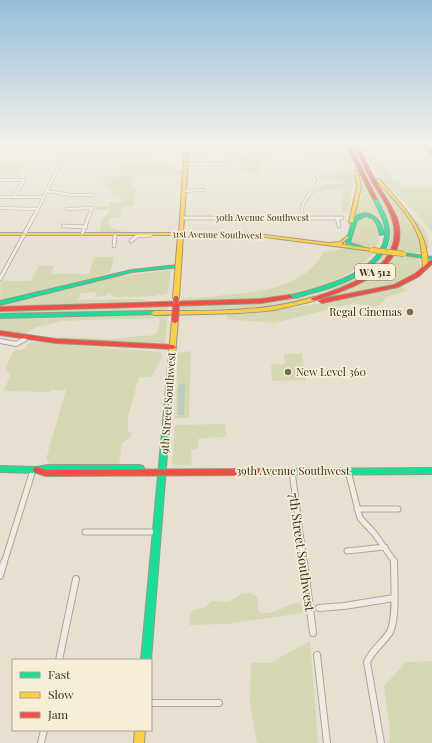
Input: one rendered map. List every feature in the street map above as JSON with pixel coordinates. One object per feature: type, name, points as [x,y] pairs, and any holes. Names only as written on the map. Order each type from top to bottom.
[{"type":"main road","name":"9th Street Southwest","points":[[146,659],[173,347],[184,180]]},
{"type":"main road","points":[[344,246],[359,187],[359,180]]},
{"type":"main road","name":"WA 512","points":[[0,309],[241,303],[278,300],[334,285],[368,265],[384,249],[387,228],[383,214],[366,180]]},
{"type":"main road","name":"WA 512","points":[[0,316],[242,310],[295,303],[340,290],[370,276],[388,259],[397,242],[397,225],[389,206],[375,180]]},
{"type":"main road","points":[[379,180],[383,186],[422,224]]},
{"type":"main road","points":[[361,248],[351,245],[348,242],[355,219],[363,215],[376,218],[382,226],[381,242],[380,247],[368,265]]},
{"type":"main road","name":"31st Avenue Southwest","points":[[0,234],[115,234],[132,238],[151,235],[180,234],[261,235],[431,259]]},
{"type":"main road","points":[[327,244],[341,243],[347,237]]},
{"type":"main road","points":[[242,310],[290,306],[380,290],[404,282],[417,275],[424,269],[431,259],[431,251]]},
{"type":"main road","points":[[0,303],[35,296],[112,275],[178,266]]},
{"type":"main road","points":[[0,333],[26,338],[56,341],[173,347]]},
{"type":"main road","name":"39th Avenue Southwest","points":[[0,469],[35,470],[46,473],[153,471],[432,472]]},
{"type":"main road","points":[[139,743],[140,731]]},
{"type":"street","points":[[0,180],[24,180],[14,197]]},
{"type":"street","points":[[0,279],[52,180]]},
{"type":"street","points":[[302,218],[300,211],[301,205],[318,180]]},
{"type":"street","points":[[183,191],[203,190]]},
{"type":"street","points":[[47,191],[71,195],[93,195]]},
{"type":"street","points":[[0,197],[42,197]]},
{"type":"street","points":[[0,208],[37,209]]},
{"type":"street","points":[[67,209],[92,208],[86,227],[82,234]]},
{"type":"street","name":"30th Avenue Southwest","points":[[182,218],[342,218]]},
{"type":"street","points":[[337,218],[339,226]]},
{"type":"street","points":[[63,226],[86,227]]},
{"type":"street","points":[[114,246],[115,234]]},
{"type":"street","points":[[130,247],[132,238]]},
{"type":"street","points":[[0,268],[6,268]]},
{"type":"street","points":[[0,341],[17,345],[22,343],[26,338]]},
{"type":"street","points":[[1,572],[35,470]]},
{"type":"street","name":"7th Street Southwest","points":[[292,472],[313,633]]},
{"type":"street","points":[[348,472],[360,518],[385,547],[394,561],[394,611],[390,631],[370,655],[367,662],[381,743]]},
{"type":"street","points":[[357,509],[398,509]]},
{"type":"street","points":[[85,532],[158,532]]},
{"type":"street","points":[[347,551],[385,547]]},
{"type":"street","points":[[59,659],[76,579]]},
{"type":"street","points":[[319,608],[344,606],[394,598]]},
{"type":"street","points":[[317,655],[327,743]]},
{"type":"street","points":[[152,703],[219,703]]},
{"type":"street","points":[[41,743],[44,731]]},
{"type":"green space","points":[[102,180],[133,180],[130,188],[136,188],[133,206],[121,208],[120,217],[110,219],[108,221],[112,228],[124,232],[123,233],[102,233],[100,230],[103,219],[111,210],[109,208],[108,210],[94,210],[97,207],[109,207],[111,202],[122,202],[118,195],[110,194],[112,188],[105,186],[107,184]]},
{"type":"green space","points":[[322,180],[355,180],[356,183],[352,191],[349,213],[342,212],[343,188],[315,192],[324,184],[344,184],[342,180]]},
{"type":"green space","points":[[361,180],[362,180],[382,220],[374,215],[356,215],[361,195]]},
{"type":"green space","points":[[368,180],[371,180],[392,218],[394,235],[390,251],[387,250],[391,236],[389,219]]},
{"type":"green space","points":[[381,180],[399,181],[401,183],[399,185],[402,188],[432,188],[432,232],[418,215]]},
{"type":"green space","points":[[377,181],[421,225],[428,240],[428,249],[414,254],[397,252],[401,231],[397,214]]},
{"type":"green space","points":[[369,217],[377,220],[380,232],[376,249],[350,243],[359,218]]},
{"type":"green space","points":[[349,248],[375,252],[355,269],[333,282],[309,290],[259,298],[181,301],[181,298],[203,298],[266,290],[280,286],[293,281],[305,273],[315,264],[324,252]]},
{"type":"green space","points":[[384,253],[389,254],[368,272],[344,286],[319,296],[264,306],[180,310],[181,306],[262,304],[317,294],[342,285],[365,271]]},
{"type":"green space","points":[[396,254],[419,258],[419,263],[422,266],[402,281],[389,286],[362,293],[323,299],[354,287],[371,277],[388,263]]},
{"type":"green space","points":[[94,257],[114,257],[110,273],[39,293],[0,301],[1,281],[31,281],[39,266],[54,266],[51,274],[89,274]]},
{"type":"green space","points":[[171,270],[168,293],[154,296],[114,297],[108,293],[106,296],[95,297],[96,292],[81,293],[78,300],[145,299],[145,301],[0,307],[0,304],[30,299],[113,277]]},
{"type":"green space","points":[[402,287],[407,290],[387,297],[377,307],[354,303],[274,323],[226,319],[228,314],[294,308]]},
{"type":"green space","points":[[169,306],[168,310],[0,315],[0,311]]},
{"type":"green space","points":[[168,314],[165,343],[63,340],[59,337],[107,339],[155,335],[158,332],[160,319],[157,318],[62,321],[36,327],[24,335],[0,331],[0,318]]},
{"type":"green space","points":[[34,342],[161,352],[162,358],[151,377],[139,377],[128,416],[128,431],[132,432],[131,437],[122,443],[119,465],[50,464],[46,459],[66,390],[51,390],[50,392],[4,391],[10,375],[5,369],[14,350],[22,350],[27,347],[27,344]]},
{"type":"green space","points":[[191,351],[189,418],[175,418],[178,353]]},
{"type":"green space","name":"New Level 360","points":[[284,354],[302,354],[306,380],[272,381],[271,364],[285,364]]},
{"type":"green space","points":[[225,424],[226,437],[199,438],[197,449],[191,450],[192,465],[172,464],[175,425]]},
{"type":"green space","points":[[243,593],[253,594],[257,597],[259,612],[270,613],[296,603],[301,603],[303,613],[226,624],[189,625],[191,612],[195,609],[204,608],[212,601],[229,602]]},
{"type":"green space","points":[[310,641],[318,743],[257,743],[250,703],[251,663],[270,663]]},
{"type":"green space","points":[[432,661],[432,743],[389,743],[390,729],[384,686],[406,662]]},
{"type":"shaded area","points":[[185,383],[184,415],[178,415],[178,388],[180,384]]},
{"type":"traffic: fast","points":[[290,297],[319,290],[351,277],[366,268],[377,258],[385,245],[387,227],[385,219],[375,199]]},
{"type":"traffic: fast","points":[[361,248],[351,245],[348,242],[355,219],[365,215],[373,217],[379,224],[382,234]]},
{"type":"traffic: fast","points":[[404,254],[432,258]]},
{"type":"traffic: fast","points":[[0,303],[132,271],[178,266]]},
{"type":"traffic: fast","points":[[0,316],[154,313]]},
{"type":"traffic: fast","points":[[146,659],[170,378]]},
{"type":"traffic: fast","points":[[0,469],[37,470],[47,468],[140,468]]},
{"type":"traffic: fast","points":[[279,472],[432,471]]},
{"type":"traffic: slow","points":[[176,298],[185,180]]},
{"type":"traffic: slow","points":[[351,222],[359,187],[358,180]]},
{"type":"traffic: slow","points":[[378,180],[411,218],[422,240],[425,266]]},
{"type":"traffic: slow","points":[[0,234],[251,234],[344,246]]},
{"type":"traffic: slow","points":[[327,244],[341,243],[347,237]]},
{"type":"traffic: slow","points":[[344,246],[372,250]]},
{"type":"traffic: slow","points":[[372,250],[404,254]]},
{"type":"traffic: slow","points":[[154,313],[235,312],[275,308],[314,299]]},
{"type":"traffic: slow","points":[[170,378],[175,320]]},
{"type":"traffic: slow","points":[[139,743],[140,731]]},
{"type":"traffic: jam","points":[[365,180],[375,199]]},
{"type":"traffic: jam","points":[[314,299],[357,283],[371,275],[383,265],[392,253],[397,240],[396,224],[393,213],[373,180]]},
{"type":"traffic: jam","points":[[322,301],[396,286],[417,275],[432,262]]},
{"type":"traffic: jam","points":[[0,309],[261,301],[290,297]]},
{"type":"traffic: jam","points":[[175,320],[176,298]]},
{"type":"traffic: jam","points":[[0,333],[56,341],[173,347]]},
{"type":"traffic: jam","points":[[37,470],[46,473],[279,472]]},
{"type":"place","name":"Regal Cinemas","points":[[410,312]]},
{"type":"place","name":"New Level 360","points":[[288,372]]}]
